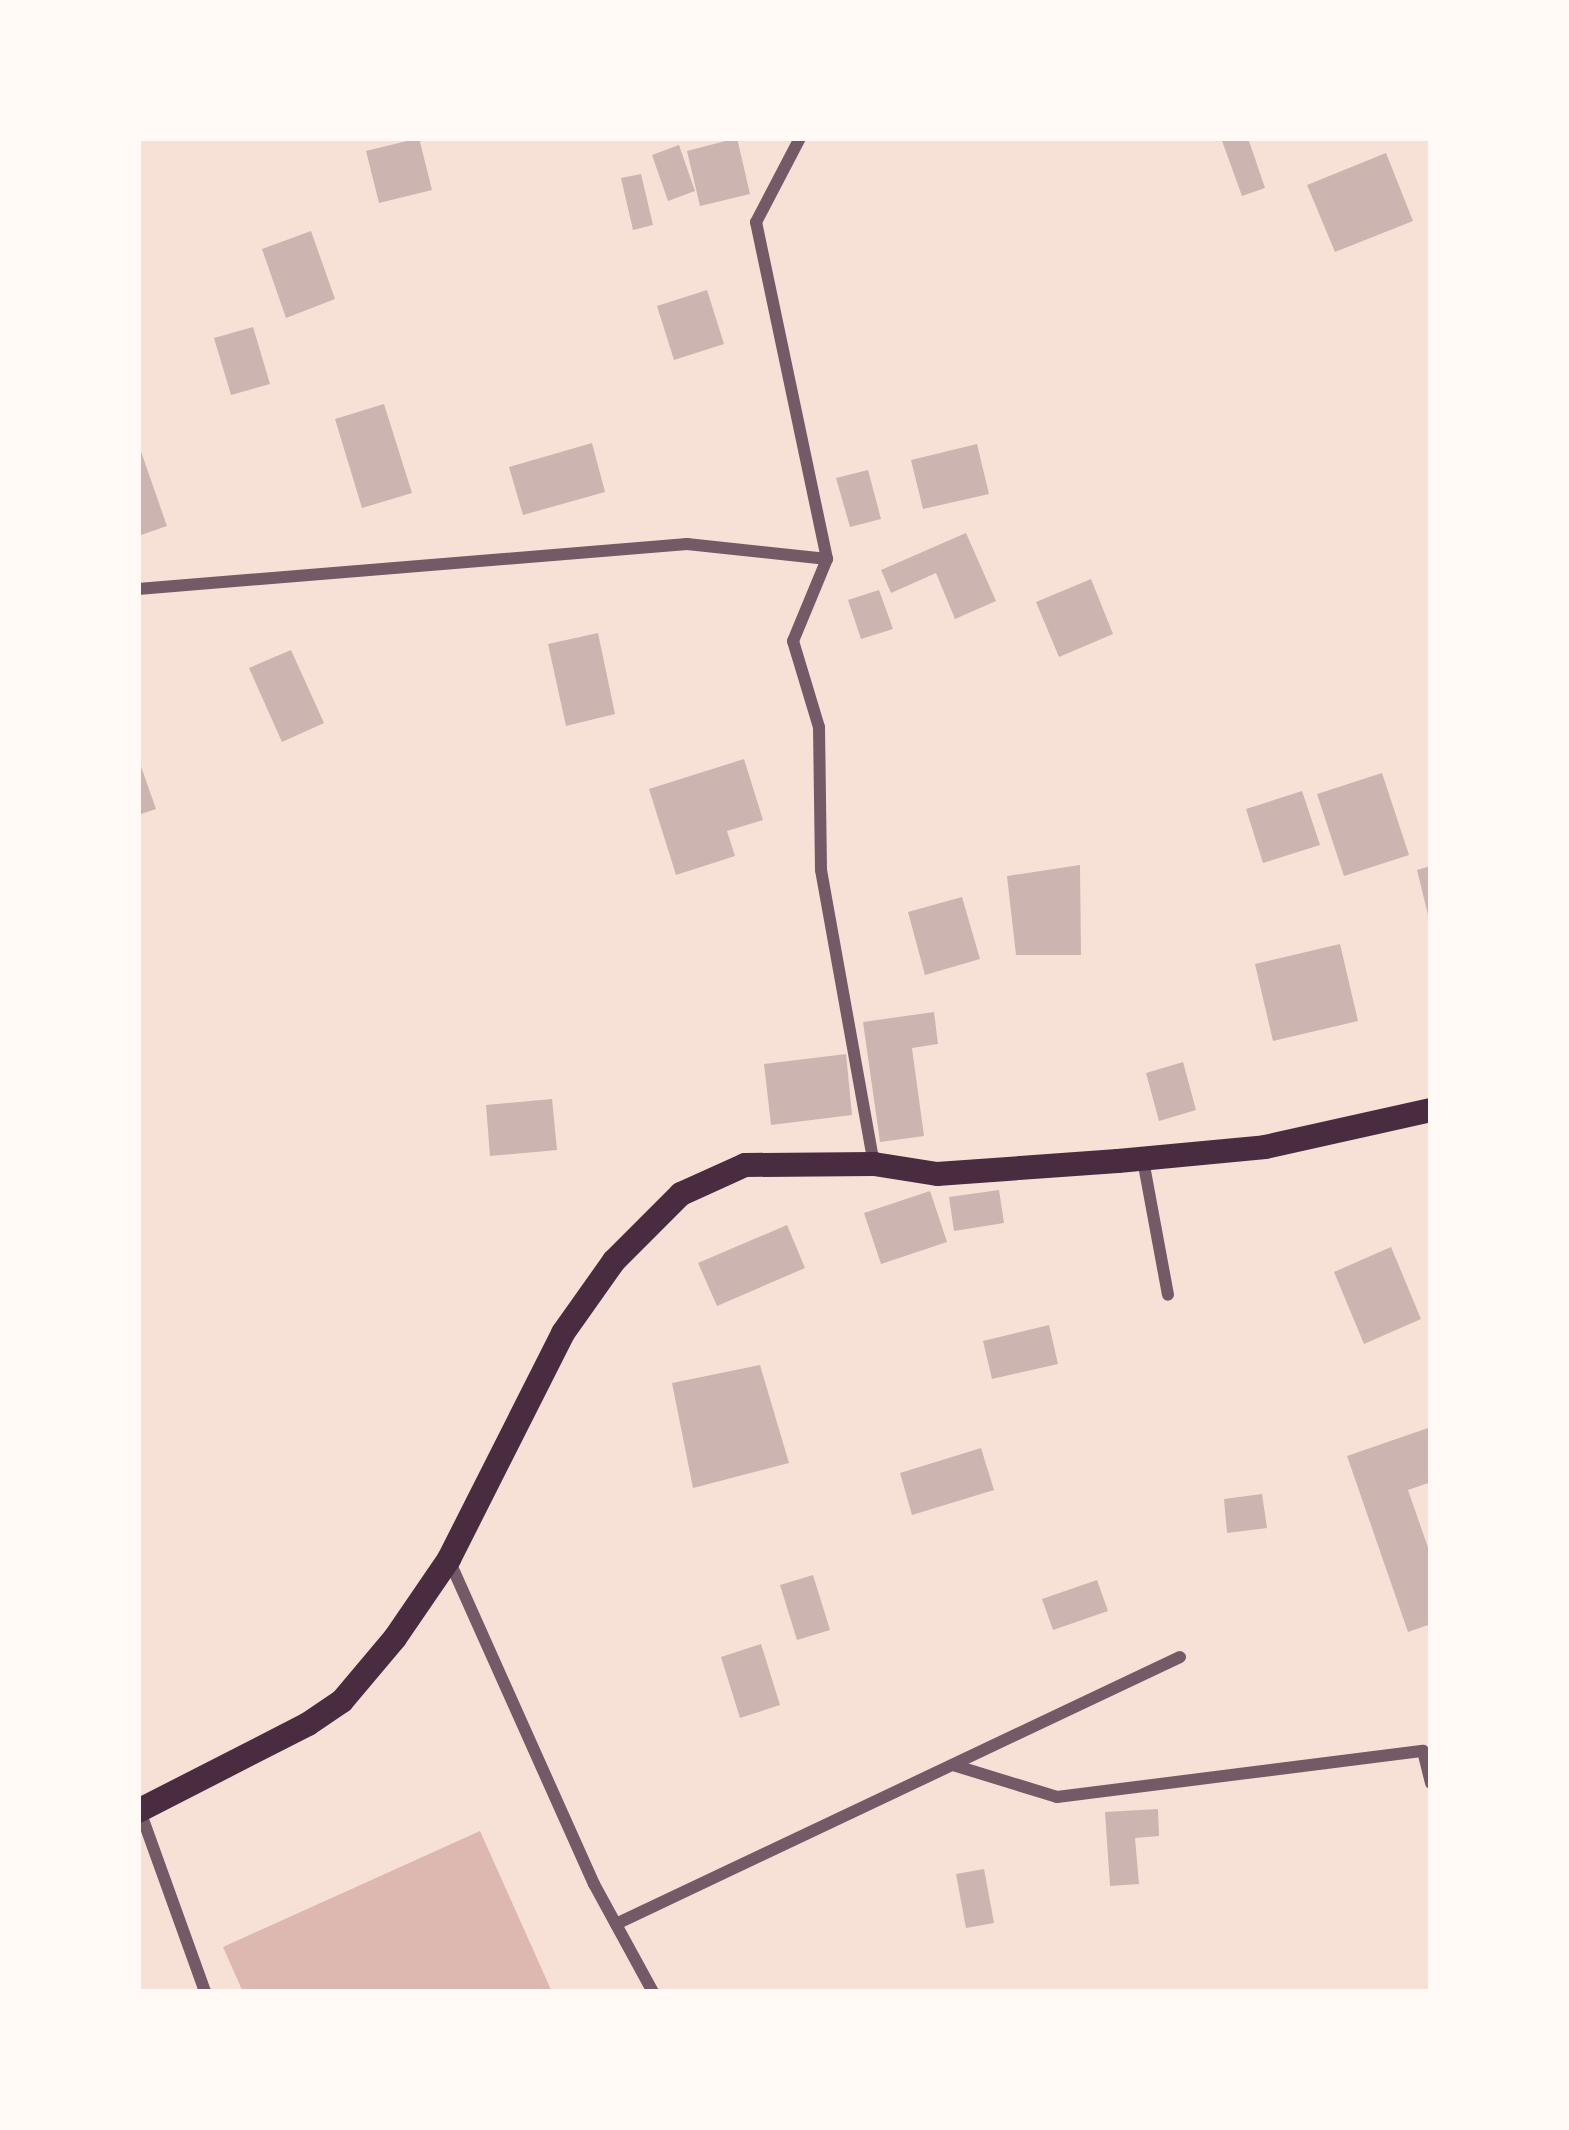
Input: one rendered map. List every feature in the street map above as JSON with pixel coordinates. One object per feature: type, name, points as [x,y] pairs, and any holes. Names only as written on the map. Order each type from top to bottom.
[{"type":"main road","points":[[139,1811],[308,1724],[342,1700],[395,1638],[448,1559],[563,1333],[644,1227],[681,1193],[745,1165],[874,1164],[937,1174],[1143,1159],[1265,1147],[1431,1110]]},
{"type":"street","points":[[800,138],[756,222],[827,559],[793,641],[819,727],[821,870],[874,1164]]},
{"type":"street","points":[[138,589],[687,544],[827,559]]},
{"type":"street","points":[[1143,1159],[1168,1295]]},
{"type":"street","points":[[448,1559],[616,1924],[653,1992]]},
{"type":"street","points":[[616,1924],[1180,1657]]},
{"type":"street","points":[[951,1764],[1057,1797],[1423,1751],[1431,1783]]},
{"type":"street","points":[[139,1811],[205,1992]]},
{"type":"shaded area","points":[[480,1831],[552,1992],[243,1992],[223,1947]]},
{"type":"building","points":[[419,138],[432,190],[379,203],[366,151]]},
{"type":"building","points":[[737,138],[750,194],[700,206],[687,151]]},
{"type":"building","points":[[1221,138],[1248,138],[1265,188],[1242,196]]},
{"type":"building","points":[[679,145],[695,191],[668,201],[652,155]]},
{"type":"building","points":[[1386,153],[1413,221],[1335,252],[1307,185]]},
{"type":"building","points":[[641,174],[653,225],[633,230],[621,178]]},
{"type":"building","points":[[311,231],[335,299],[286,318],[262,249]]},
{"type":"building","points":[[707,290],[724,344],[674,360],[657,306]]},
{"type":"building","points":[[253,327],[270,384],[231,395],[214,338]]},
{"type":"building","points":[[384,404],[412,493],[362,508],[335,419]]},
{"type":"building","points":[[138,443],[167,526],[138,536]]},
{"type":"building","points":[[592,443],[605,492],[523,515],[509,467]]},
{"type":"building","points":[[977,444],[989,494],[923,509],[911,460]]},
{"type":"building","points":[[868,470],[881,519],[850,527],[836,478]]},
{"type":"building","points":[[966,533],[996,601],[955,619],[936,573],[891,593],[881,570]]},
{"type":"building","points":[[1091,579],[1113,634],[1059,657],[1036,602]]},
{"type":"building","points":[[879,590],[893,629],[861,639],[848,600]]},
{"type":"building","points":[[598,633],[615,714],[566,726],[548,644]]},
{"type":"building","points":[[291,650],[324,723],[282,742],[249,668]]},
{"type":"building","points":[[138,758],[156,809],[138,815]]},
{"type":"building","points":[[744,759],[763,820],[727,831],[735,856],[676,875],[649,789]]},
{"type":"building","points":[[1382,773],[1409,855],[1344,876],[1317,794]]},
{"type":"building","points":[[1302,791],[1320,845],[1263,863],[1246,809]]},
{"type":"building","points":[[1080,865],[1081,955],[1016,955],[1007,876]]},
{"type":"building","points":[[1431,866],[1431,919],[1429,919],[1417,870]]},
{"type":"building","points":[[962,897],[980,959],[925,975],[908,912]]},
{"type":"building","points":[[1340,944],[1358,1021],[1273,1041],[1255,964]]},
{"type":"building","points":[[934,1012],[938,1044],[912,1048],[924,1136],[880,1142],[863,1022]]},
{"type":"building","points":[[846,1054],[852,1115],[771,1125],[764,1064]]},
{"type":"building","points":[[1183,1062],[1196,1110],[1159,1121],[1146,1073]]},
{"type":"building","points":[[552,1099],[557,1150],[490,1156],[486,1105]]},
{"type":"building","points":[[999,1190],[1004,1223],[954,1231],[949,1197]]},
{"type":"building","points":[[930,1191],[947,1242],[881,1264],[864,1213]]},
{"type":"building","points":[[787,1225],[805,1268],[717,1306],[698,1263]]},
{"type":"building","points":[[1391,1247],[1421,1319],[1364,1344],[1334,1272]]},
{"type":"building","points":[[1049,1325],[1058,1364],[992,1379],[983,1341]]},
{"type":"building","points":[[760,1365],[789,1463],[693,1488],[672,1383]]},
{"type":"building","points":[[1431,1427],[1431,1482],[1408,1490],[1431,1556],[1431,1624],[1408,1632],[1347,1456]]},
{"type":"building","points":[[981,1448],[994,1490],[912,1515],[900,1473]]},
{"type":"building","points":[[1262,1494],[1267,1528],[1227,1533],[1224,1499]]},
{"type":"building","points":[[813,1575],[830,1630],[797,1640],[780,1585]]},
{"type":"building","points":[[1097,1580],[1108,1611],[1053,1630],[1042,1599]]},
{"type":"building","points":[[761,1644],[780,1705],[740,1718],[721,1657]]},
{"type":"building","points":[[1158,1809],[1159,1836],[1135,1838],[1139,1884],[1110,1886],[1105,1812]]},
{"type":"building","points":[[984,1869],[994,1923],[966,1928],[956,1874]]}]
